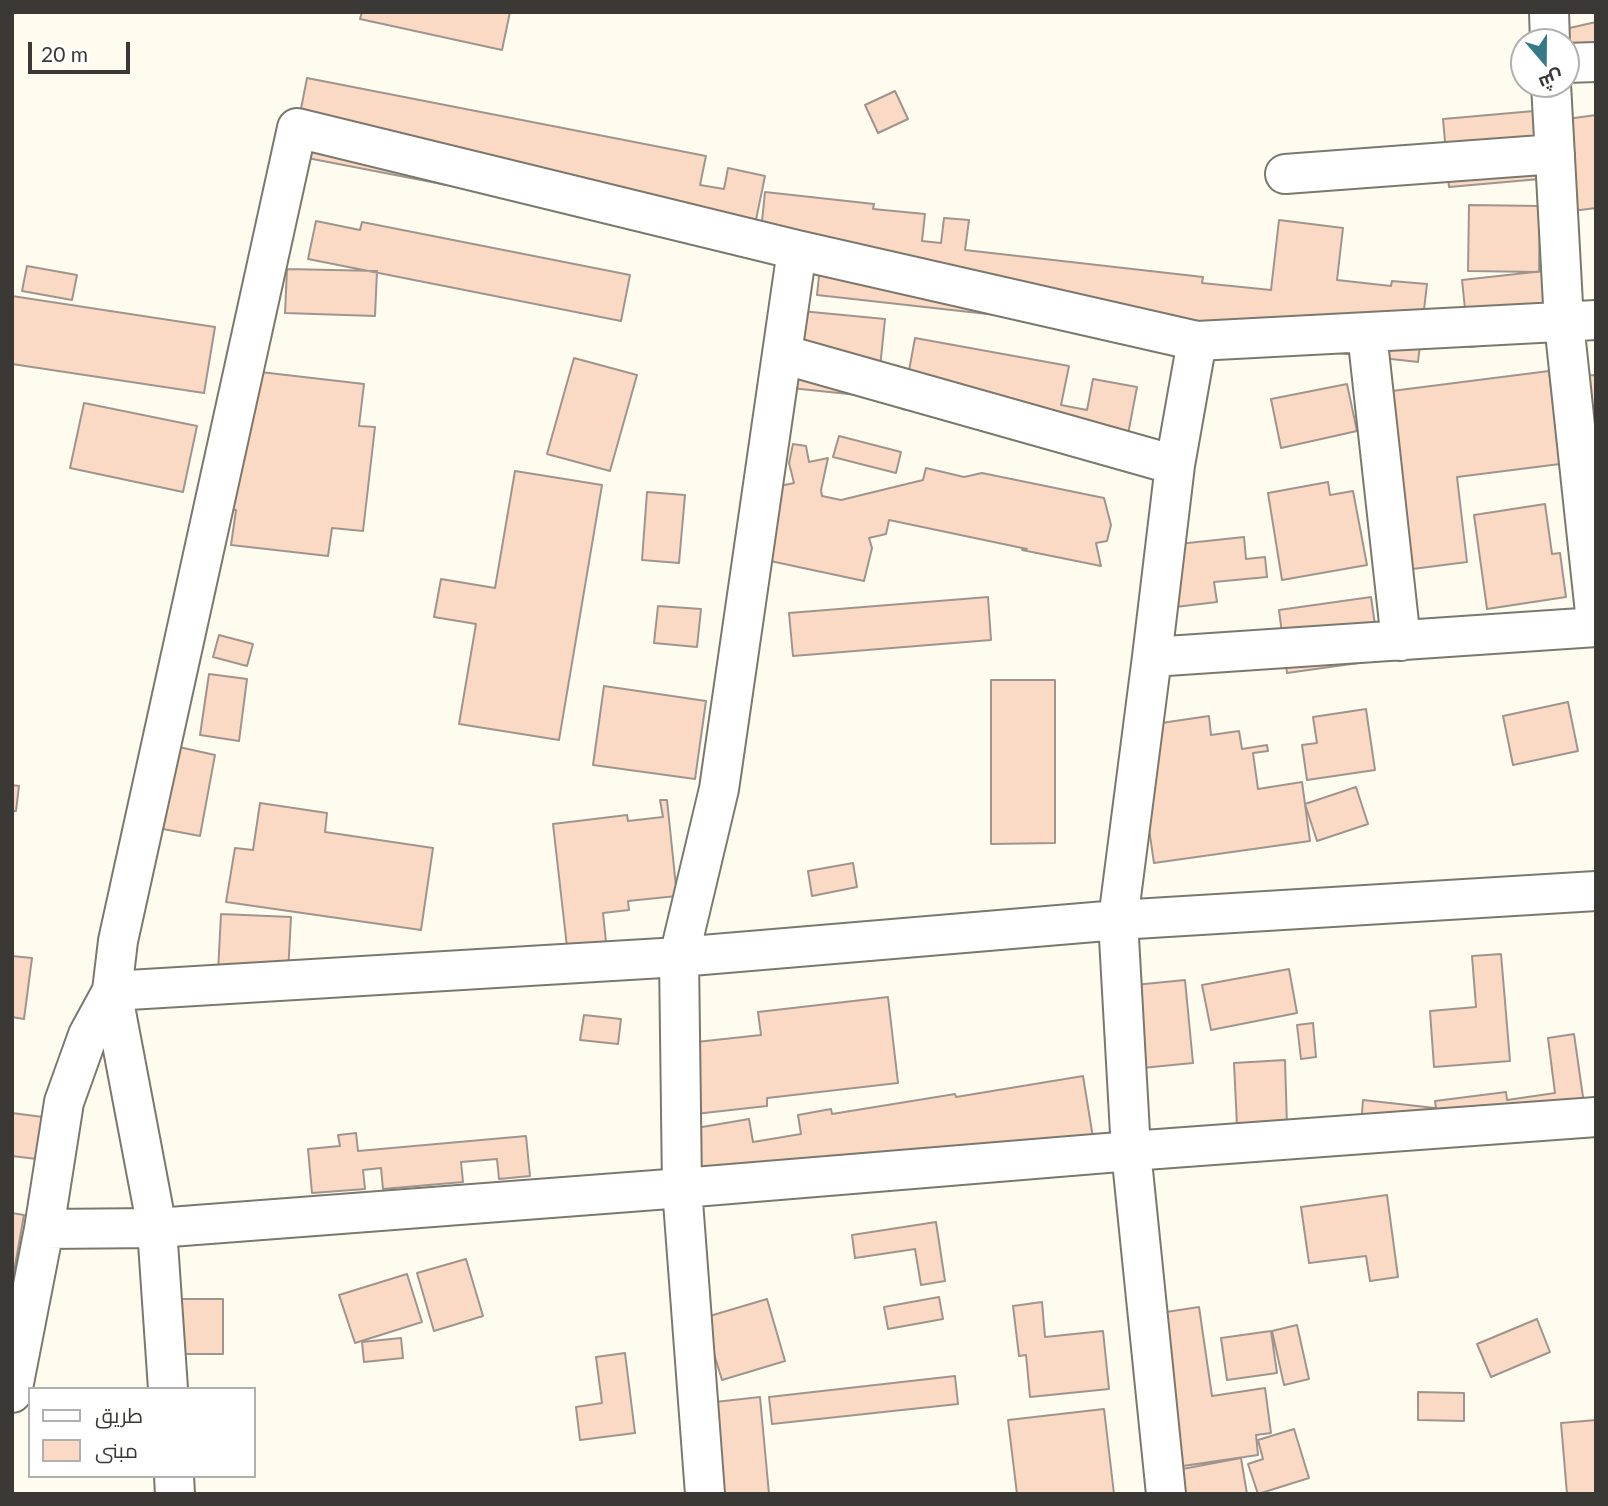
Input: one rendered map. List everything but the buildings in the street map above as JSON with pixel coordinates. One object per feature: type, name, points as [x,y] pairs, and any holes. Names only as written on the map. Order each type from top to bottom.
[{"type":"street","points":[[1153,657],[1401,641],[1596,624],[1580,322],[1555,154],[1552,98]]},
{"type":"street","points":[[168,1387],[157,1227],[112,991],[118,940],[297,128],[797,250],[1198,341],[1580,322]]},
{"type":"street","points":[[1285,174],[1555,154]]},
{"type":"street","points":[[705,1494],[681,1188],[679,957],[719,789],[797,250]]},
{"type":"street","points":[[1367,333],[1401,641]]},
{"type":"street","points":[[1166,1494],[1131,1151],[1118,920],[1175,465],[1198,341]]},
{"type":"street","points":[[782,354],[1175,465]]},
{"type":"street","points":[[112,991],[679,957],[1118,920],[1596,891]]},
{"type":"street","points":[[12,1393],[44,1229],[64,1102],[88,1035],[112,991]]},
{"type":"street","points":[[44,1229],[157,1227],[1596,1117]]}]
